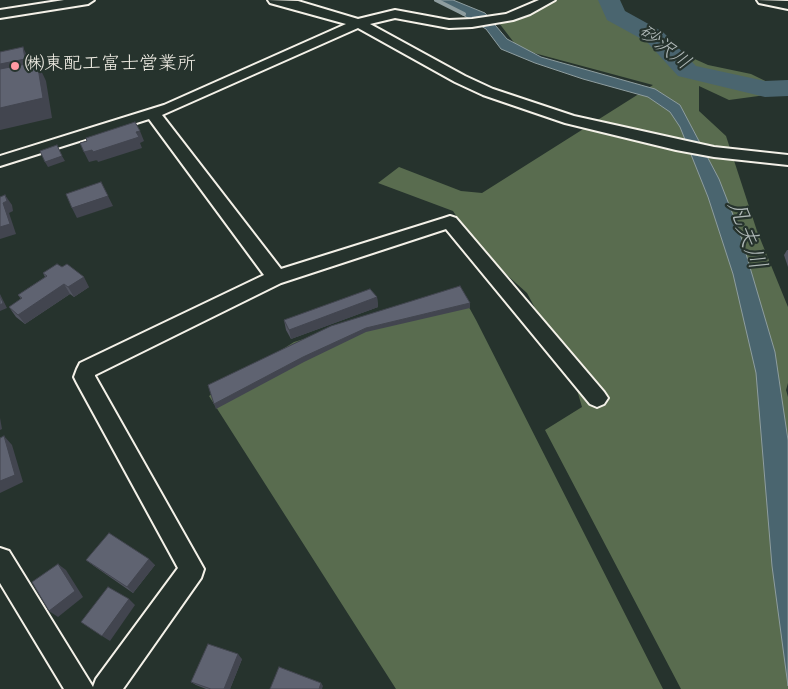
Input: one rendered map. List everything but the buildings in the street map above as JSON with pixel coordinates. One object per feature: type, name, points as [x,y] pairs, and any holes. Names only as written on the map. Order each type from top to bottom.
[{"type":"street","points":[[0,14],[88,0]]},
{"type":"street","points":[[274,0],[298,5],[358,23],[460,79],[488,92],[570,120],[676,146],[788,160]]},
{"type":"street","points":[[0,161],[169,108],[358,23],[395,14],[449,24],[472,23],[526,11],[550,0]]},
{"type":"street","points":[[763,0],[788,5]]},
{"type":"street","points":[[152,113],[273,271],[274,278]]},
{"type":"street","points":[[106,689],[192,569],[84,377],[87,369],[274,278],[450,222],[597,398]]},
{"type":"street","points":[[0,560],[71,685]]},
{"type":"green space","points":[[552,0],[605,0],[604,7],[659,43],[708,65],[751,74],[788,92],[729,100],[699,86],[699,111],[726,136],[757,231],[788,307],[788,383],[786,390],[788,397],[788,689],[681,689],[545,430],[582,407],[575,383],[527,293],[479,250],[453,211],[378,183],[399,167],[461,191],[482,193],[653,85],[519,49],[499,23]]},
{"type":"green space","points":[[460,291],[663,689],[396,689],[209,396],[294,342]]},
{"type":"water","points":[[438,0],[453,0],[485,13],[507,39],[541,57],[655,89],[680,105],[719,179],[739,230],[775,352],[788,440],[788,686],[772,566],[756,373],[733,274],[708,197],[680,127],[670,112],[648,97],[583,79],[501,49],[486,29]]},
{"type":"waterway","name":"凡夫川","points":[[436,0],[464,14]]},
{"type":"waterway","name":"砂沢川","points":[[609,0],[615,15],[655,37],[687,71],[765,89],[788,88]]},
{"type":"place","name":"㈱東配工富士営業所","points":[[15,66]]}]
